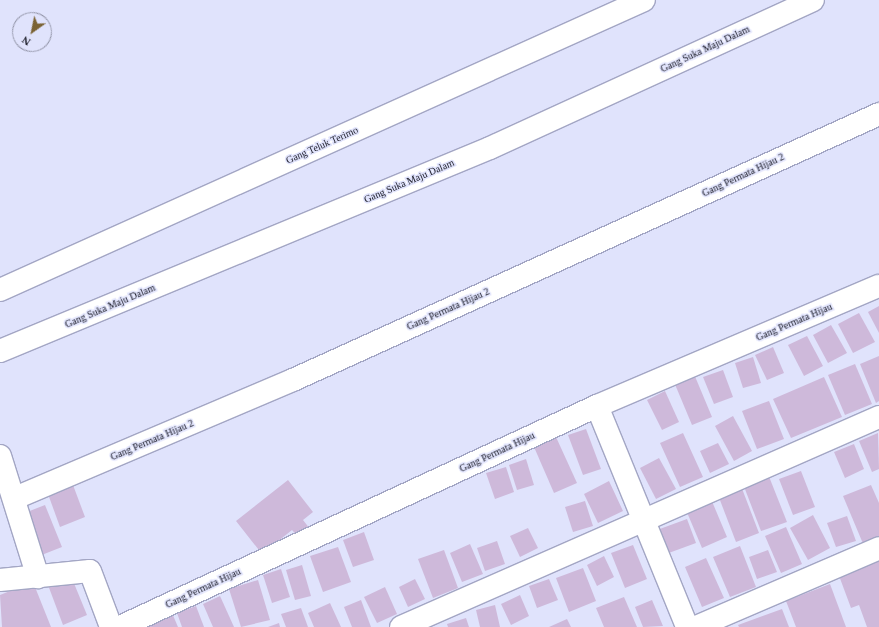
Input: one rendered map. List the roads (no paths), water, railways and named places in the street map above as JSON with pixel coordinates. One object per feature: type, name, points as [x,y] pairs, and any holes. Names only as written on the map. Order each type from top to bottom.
[{"type":"street","name":"Gang Teluk Terimo","points":[[0,290],[644,0]]},
{"type":"street","name":"Gang Suka Maju Dalam","points":[[0,351],[490,148],[813,0]]},
{"type":"street","name":"Gang Permata Hijau 2","points":[[14,498],[293,380],[879,114]]},
{"type":"street","name":"Gang Permata Hijau","points":[[120,627],[597,406],[879,286]]},
{"type":"street","points":[[597,406],[687,627]]},
{"type":"street","points":[[401,627],[879,418]]},
{"type":"street","points":[[0,456],[38,576]]},
{"type":"street","points":[[696,627],[728,621],[879,548]]},
{"type":"street","points":[[0,580],[90,571],[111,627]]}]
